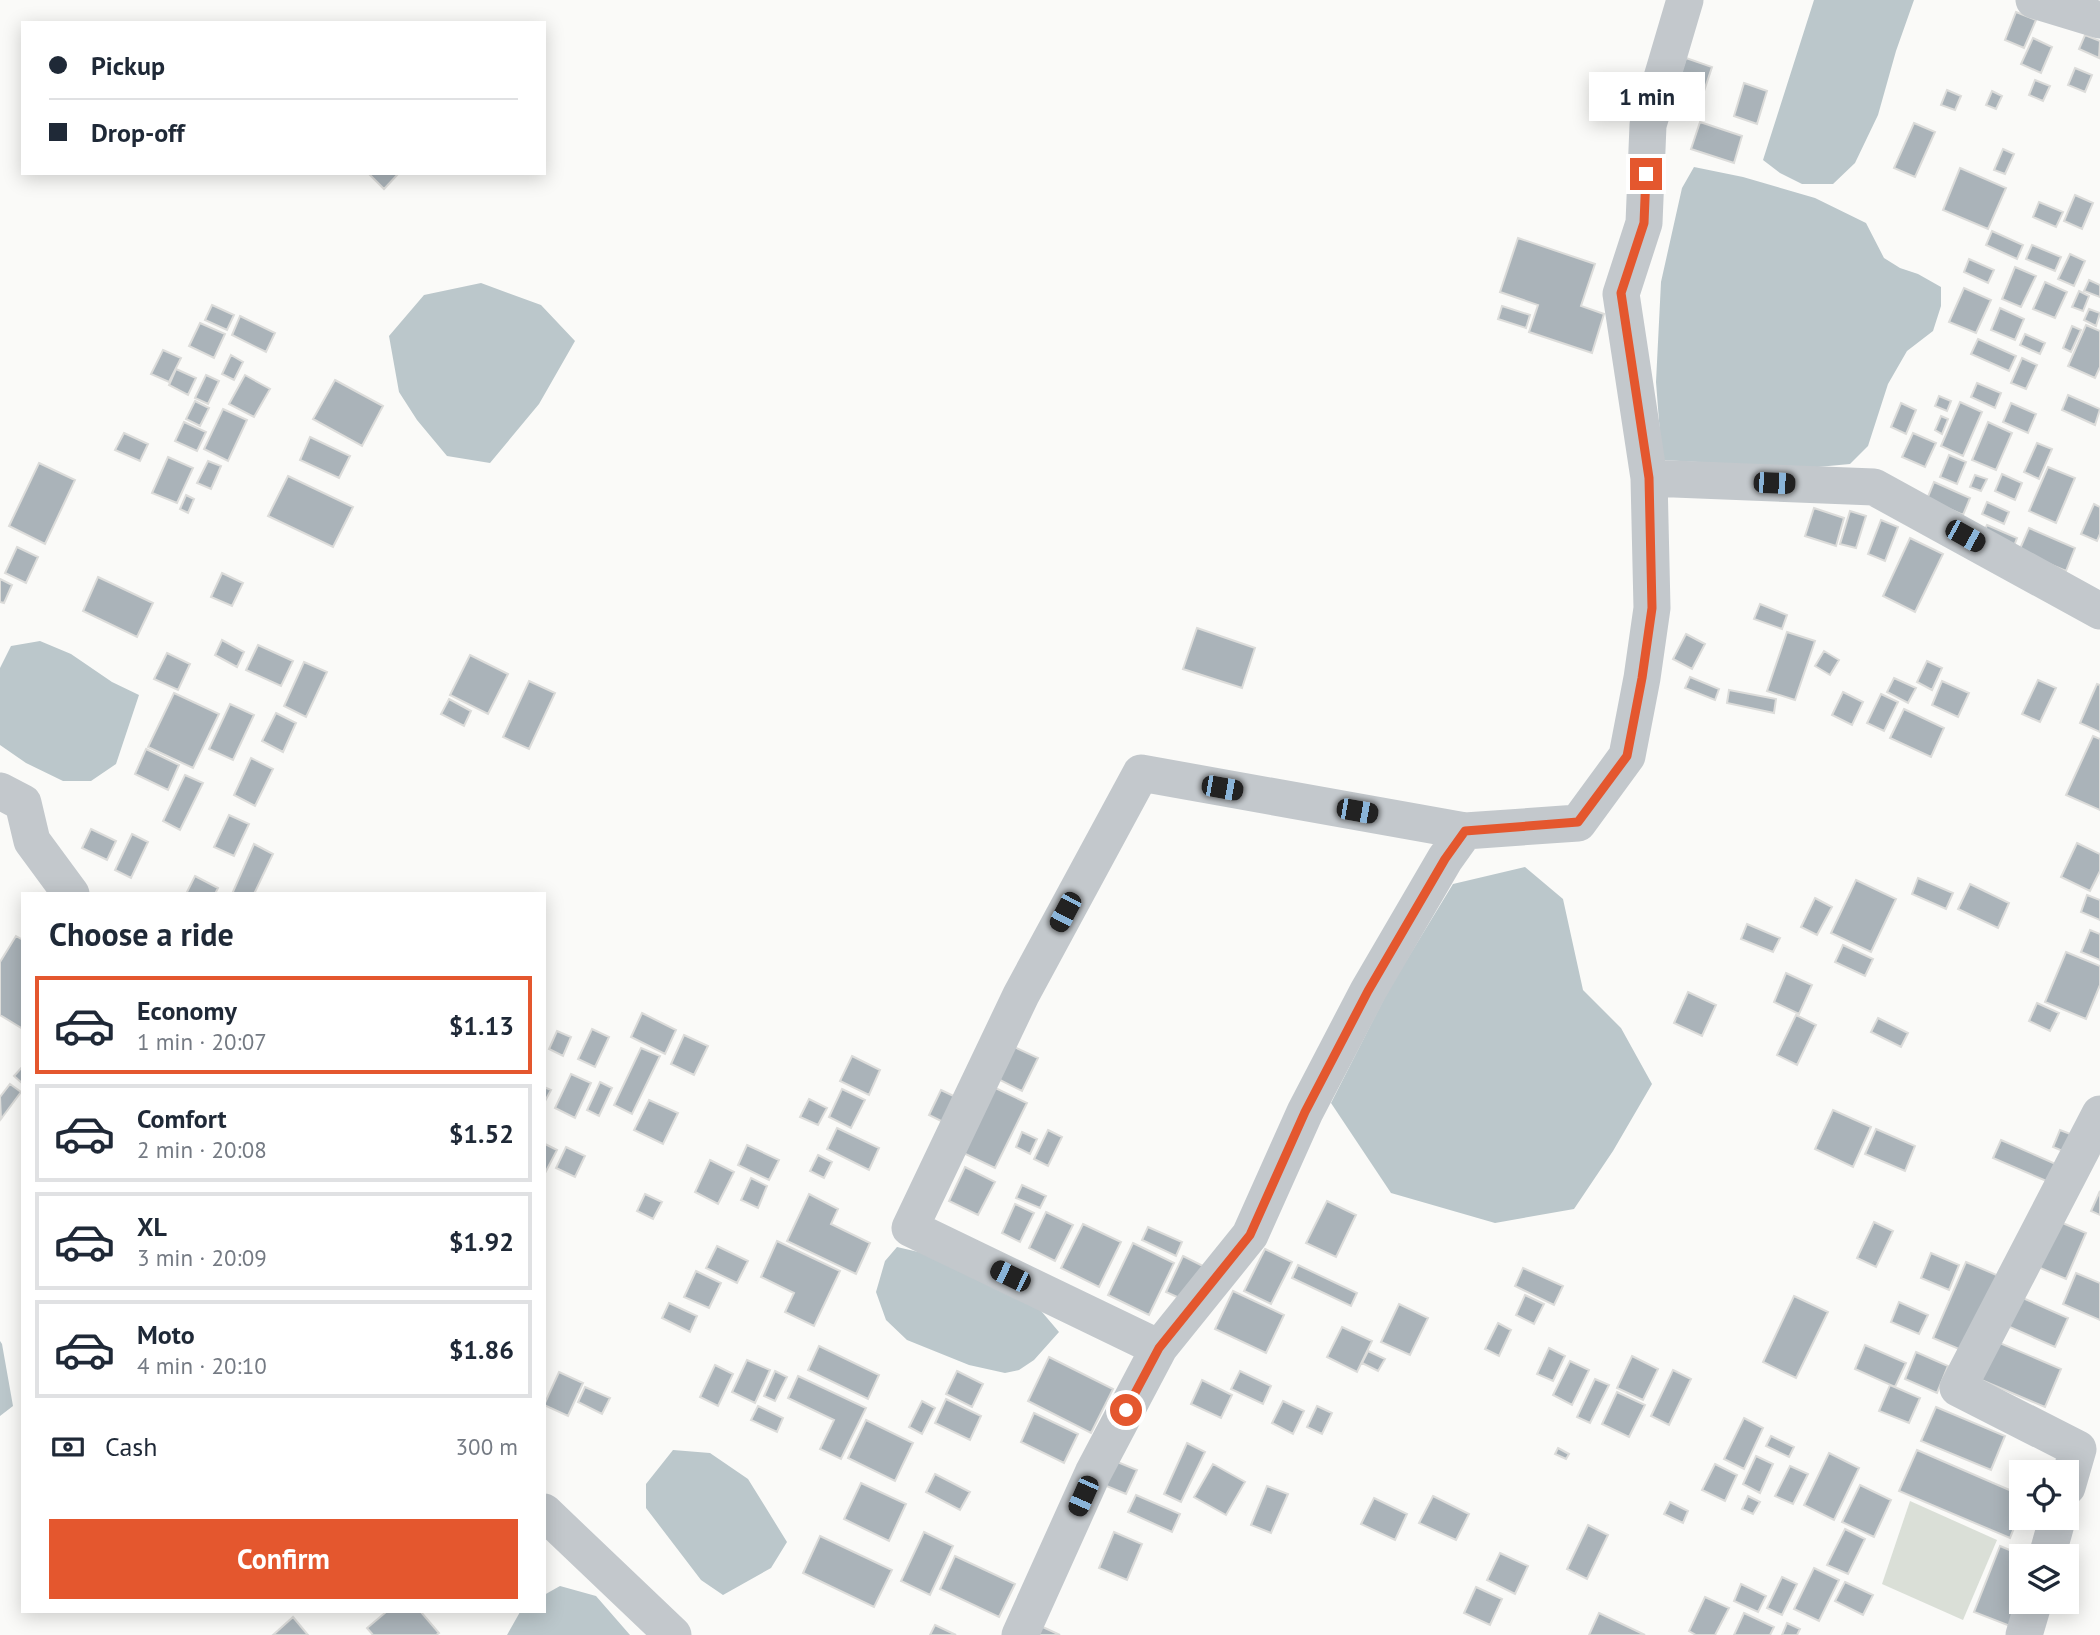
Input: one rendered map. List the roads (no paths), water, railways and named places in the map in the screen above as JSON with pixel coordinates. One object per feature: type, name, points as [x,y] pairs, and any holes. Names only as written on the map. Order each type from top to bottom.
[{"type":"street","points":[[1159,1348],[910,1228],[1021,995],[1142,773],[1465,831],[1578,822],[1627,756],[1652,608],[1649,478],[1621,293],[1644,223],[1648,125],[1685,0]]},
{"type":"street","points":[[2035,0],[2100,20]]},
{"type":"street","points":[[1649,478],[1874,487],[2100,611]]},
{"type":"street","points":[[0,791],[23,803],[32,841],[70,892]]},
{"type":"street","points":[[1020,1635],[1093,1473],[1159,1348],[1250,1235],[1305,1112],[1368,991],[1445,859],[1465,831]]},
{"type":"street","points":[[2075,1460],[2078,1449],[1958,1388],[2100,1114]]},
{"type":"street","points":[[546,1514],[673,1635]]},
{"type":"street","points":[[2024,1635],[2030,1614]]}]
